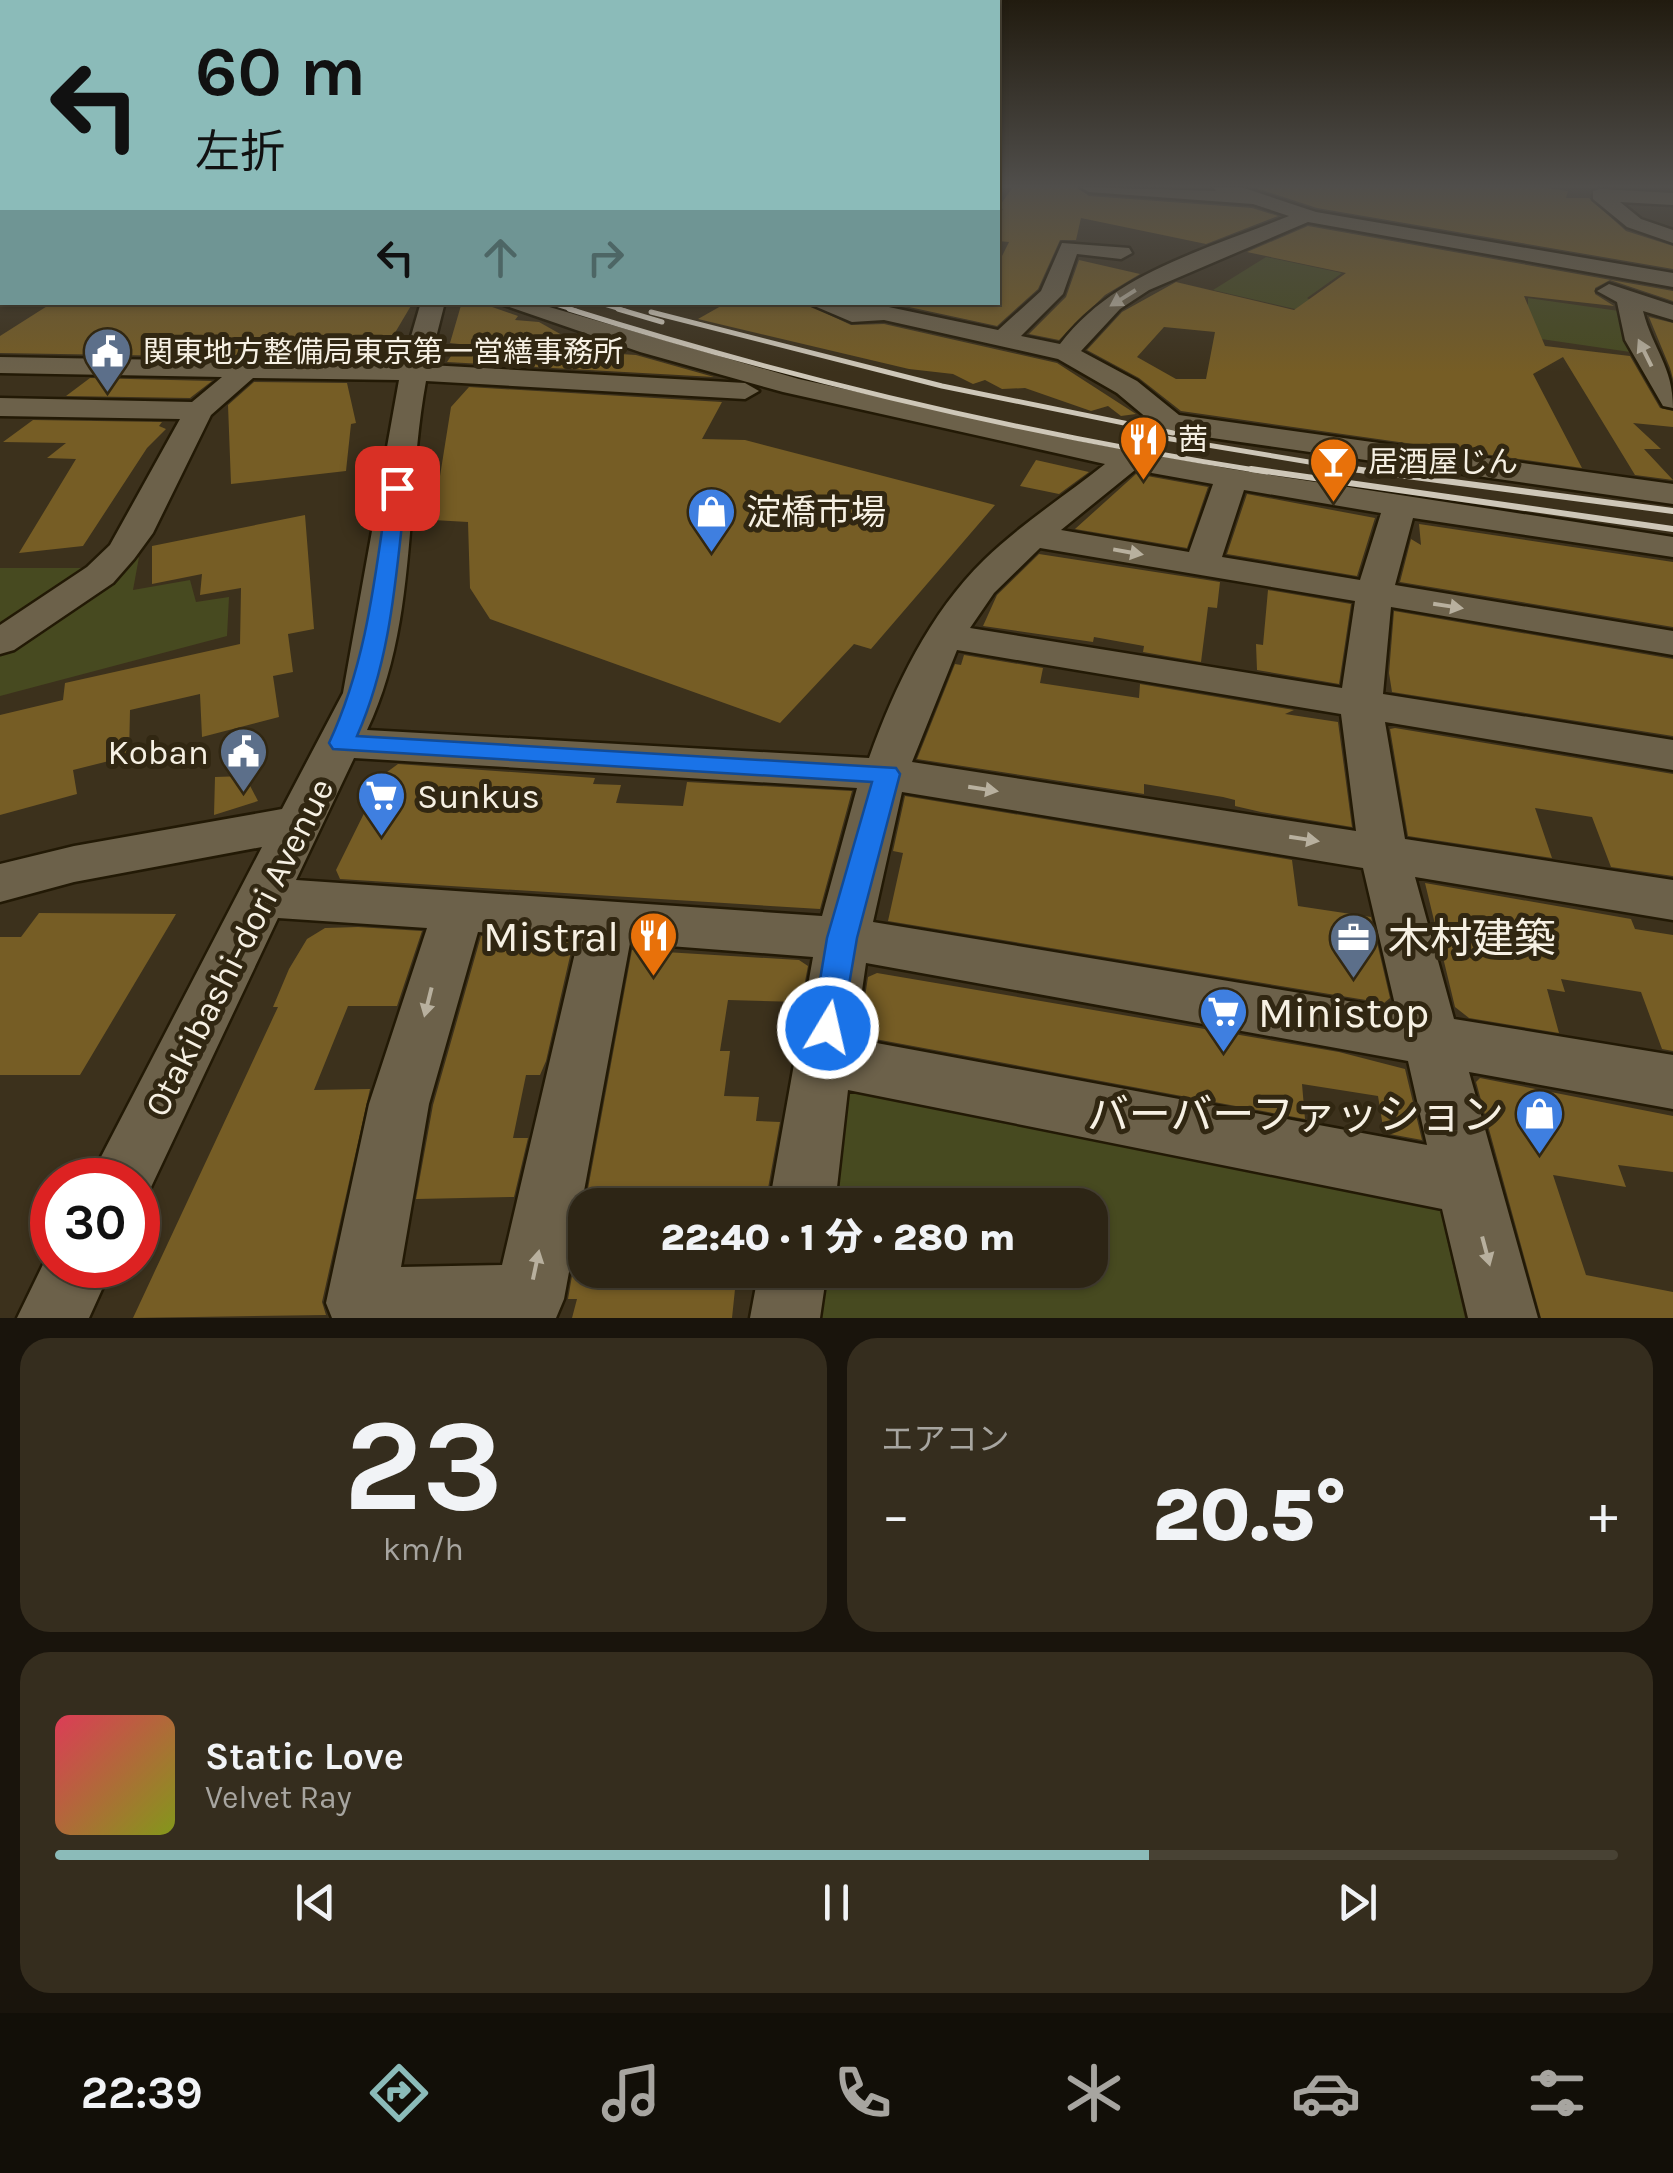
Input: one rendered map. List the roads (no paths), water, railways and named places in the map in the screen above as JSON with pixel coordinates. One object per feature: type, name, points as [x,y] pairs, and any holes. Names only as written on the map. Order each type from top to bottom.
[{"type":"street","points":[[1002,340],[1051,294],[1068,249]]},
{"type":"street","points":[[1082,249],[1121,253]]},
{"type":"street","points":[[1066,354],[1084,326],[1134,290],[1229,249]]},
{"type":"street","points":[[1493,249],[1673,280]]},
{"type":"street","points":[[1596,267],[1601,286],[1629,301],[1673,313]]},
{"type":"street","points":[[1629,301],[1638,340],[1673,400]]},
{"type":"street","name":"Otakibashi-dori Avenue","points":[[133,1158],[364,693],[377,642],[412,372],[433,305]]},
{"type":"street","points":[[515,305],[627,342],[819,394],[1231,480],[1673,548]]},
{"type":"street","points":[[825,305],[852,314],[884,313],[1066,354],[1127,387],[1169,424],[1673,494]]},
{"type":"street","points":[[0,365],[412,372],[819,394]]},
{"type":"street","points":[[0,642],[100,575],[122,552],[136,533],[198,411],[246,369]]},
{"type":"street","points":[[0,407],[198,411]]},
{"type":"street","points":[[805,1188],[842,938],[887,774],[914,697],[944,636],[980,585],[1032,536],[1131,457]]},
{"type":"street","points":[[1202,565],[1231,480]]},
{"type":"street","points":[[1398,507],[1374,594],[1361,704],[1383,852],[1503,1318]]},
{"type":"street","points":[[1032,536],[1673,643]]},
{"type":"street","points":[[944,636],[1673,755]]},
{"type":"street","points":[[342,743],[887,774],[1673,900]]},
{"type":"street","points":[[0,883],[74,864],[302,822]]},
{"type":"street","points":[[265,897],[842,938],[1673,1082]]},
{"type":"street","points":[[460,911],[435,972],[374,1221],[361,1304],[447,1309],[529,1299],[608,921]]},
{"type":"street","points":[[824,1060],[1468,1183]]},
{"type":"street","points":[[52,1318],[67,1288]]},
{"type":"street","points":[[786,1318],[790,1288]]},
{"type":"tunnel","points":[[1135,454],[1167,426]]},
{"type":"railway","points":[[558,305],[577,311]]},
{"type":"railway","points":[[606,305],[626,311]]},
{"type":"railway","points":[[569,309],[741,360],[915,404],[1090,441],[1267,472]]},
{"type":"railway","points":[[618,309],[662,322]]},
{"type":"railway","points":[[651,312],[942,386],[1173,433]]},
{"type":"railway","points":[[1159,437],[1369,472]]},
{"type":"railway","points":[[1251,469],[1673,529]]},
{"type":"railway","points":[[1354,469],[1673,511]]},
{"type":"place","name":"関東地方整備局東京第一営繕事務所","points":[[108,394]]},
{"type":"place","name":"茜","points":[[1143,482]]},
{"type":"place","name":"居酒屋じん","points":[[1333,504]]},
{"type":"place","name":"淀橋市場","points":[[711,554]]},
{"type":"place","name":"Koban","points":[[244,794]]},
{"type":"place","name":"Sunkus","points":[[382,838]]},
{"type":"place","name":"Mistral","points":[[654,978]]},
{"type":"place","name":"木村建築","points":[[1353,980]]},
{"type":"place","name":"Ministop","points":[[1223,1054]]},
{"type":"place","name":"バーバーファッション","points":[[1539,1156]]}]
